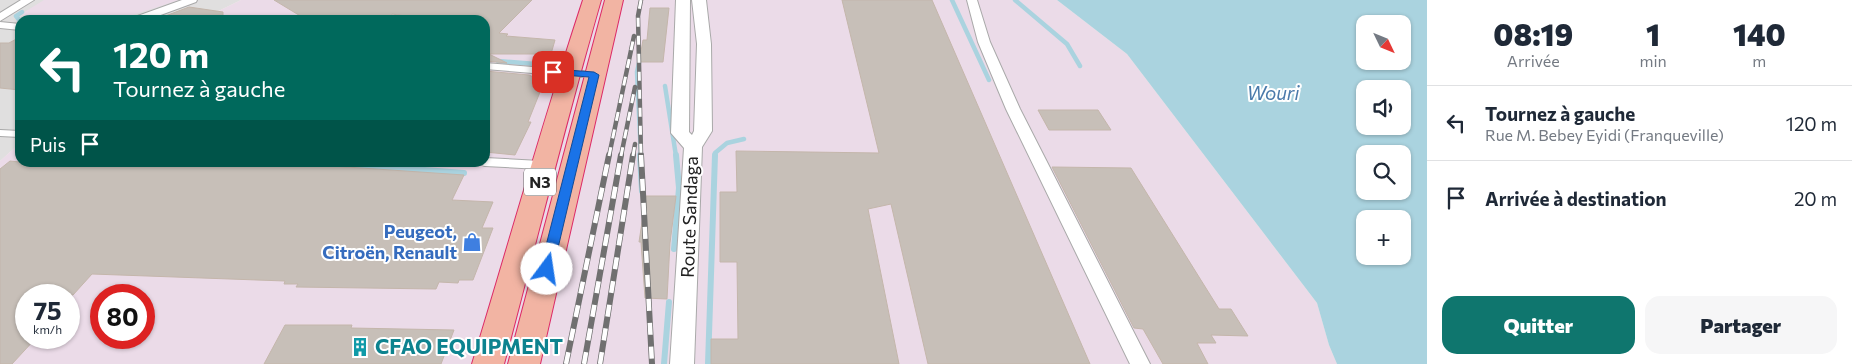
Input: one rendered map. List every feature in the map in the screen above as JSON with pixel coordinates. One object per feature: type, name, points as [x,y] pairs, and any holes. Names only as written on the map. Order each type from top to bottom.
[{"type":"highway","name":"N3","points":[[488,364],[592,0]]},
{"type":"highway","name":"N3","points":[[524,364],[614,0]]},
{"type":"street","points":[[0,18],[29,0]]},
{"type":"street","points":[[150,15],[192,0]]},
{"type":"street","points":[[683,0],[680,133],[693,148]]},
{"type":"street","name":"Route Sandaga","points":[[682,364],[688,286],[693,148],[703,131],[704,44],[700,0]]},
{"type":"street","points":[[972,0],[976,22],[986,49],[1026,139],[1140,364]]},
{"type":"street","points":[[0,26],[15,27]]},
{"type":"lane","points":[[490,66],[594,75]]},
{"type":"lane","points":[[0,133],[15,134]]},
{"type":"lane","points":[[490,162],[544,166]]},
{"type":"shaded area","points":[[0,0],[241,0],[210,15],[15,15],[15,148],[0,161]]},
{"type":"shaded area","points":[[44,0],[179,0],[133,15],[23,15],[23,13]]},
{"type":"shaded area","points":[[241,0],[1057,0],[1127,54],[1317,303],[1329,345],[1337,364],[0,364],[0,161],[15,148],[15,167],[490,167],[490,15],[210,15]]},
{"type":"water","name":"Wouri","points":[[1057,0],[1427,0],[1427,364],[1337,364],[1329,345],[1317,303],[1127,54]]},
{"type":"building","points":[[274,0],[532,0],[499,33],[508,34],[506,36],[555,40],[551,54],[490,54],[490,15],[299,15]]},
{"type":"building","points":[[842,0],[932,0],[1090,364],[928,364],[891,204],[868,209],[899,364],[711,364],[711,339],[738,339],[737,262],[720,262],[720,192],[737,192],[736,151],[879,153]]},
{"type":"building","points":[[189,7],[223,12],[223,15],[168,15]]},
{"type":"building","points":[[650,8],[669,8],[663,62],[639,62],[643,40],[647,40]]},
{"type":"building","points":[[15,40],[15,90],[0,88],[0,43],[9,43]]},
{"type":"building","points":[[490,54],[507,63],[490,61]]},
{"type":"building","points":[[490,71],[529,75],[544,82],[528,122],[531,122],[515,155],[490,152]]},
{"type":"building","points":[[1038,110],[1098,110],[1111,130],[1049,130]]},
{"type":"building","points":[[10,161],[15,162],[15,167],[346,167],[464,175],[452,200],[493,202],[482,228],[493,228],[473,280],[459,280],[458,283],[439,282],[436,289],[296,287],[298,284],[284,284],[285,281],[92,274],[80,287],[80,284],[15,284],[15,349],[26,349],[12,364],[0,364],[0,169]]},
{"type":"building","points":[[1052,167],[1131,168],[1219,309],[1231,309],[1248,336],[1211,335],[1216,343],[1197,343],[1208,364],[1163,364],[1143,329],[1134,328]]},
{"type":"building","points":[[646,196],[676,196],[670,243],[667,299],[645,298],[641,242],[639,242]]},
{"type":"building","name":"CFAO EQUIPMENT","points":[[285,325],[352,325],[351,328],[454,330],[441,364],[264,364]]},
{"type":"waterway","points":[[952,0],[989,80]]},
{"type":"waterway","points":[[1015,0],[1067,44],[1080,66]]},
{"type":"waterway","points":[[18,15],[22,12]]},
{"type":"waterway","points":[[498,61],[536,64]]},
{"type":"waterway","points":[[639,63],[637,72],[641,156]]},
{"type":"waterway","points":[[665,86],[676,156]]},
{"type":"waterway","points":[[715,155],[727,143],[744,139]]},
{"type":"waterway","points":[[640,155],[642,191]]},
{"type":"waterway","points":[[674,249],[679,188],[676,155]]},
{"type":"waterway","points":[[708,364],[715,155]]},
{"type":"waterway","points":[[386,167],[464,173]]},
{"type":"waterway","points":[[664,364],[669,302]]},
{"type":"railway","points":[[641,0],[638,16],[641,156]]},
{"type":"railway","points":[[609,156],[634,36]]},
{"type":"railway","points":[[621,156],[635,87]]},
{"type":"railway","points":[[633,156],[635,144]]},
{"type":"railway","points":[[566,364],[609,155]]},
{"type":"railway","points":[[584,364],[621,155]]},
{"type":"railway","points":[[600,364],[633,155]]},
{"type":"railway","points":[[641,155],[652,364]]},
{"type":"place","name":"Peugeot, Citroën, Renault","points":[[472,242]]},
{"type":"place","name":"CFAO EQUIPMENT","points":[[360,347]]},
{"type":"route","points":[[547,269],[594,75],[553,72]]}]
